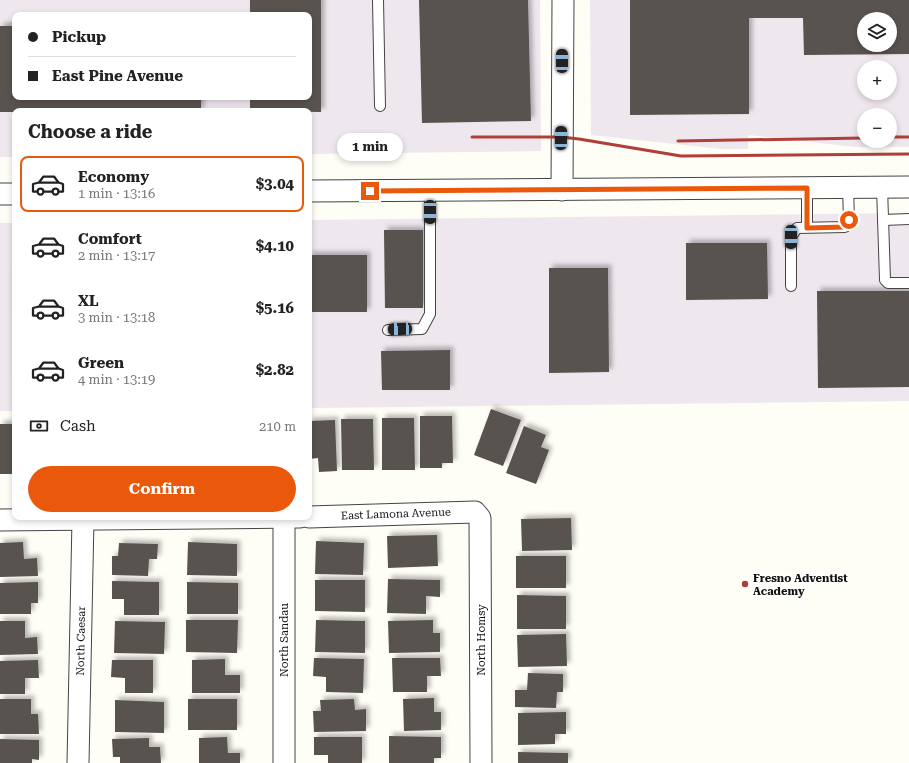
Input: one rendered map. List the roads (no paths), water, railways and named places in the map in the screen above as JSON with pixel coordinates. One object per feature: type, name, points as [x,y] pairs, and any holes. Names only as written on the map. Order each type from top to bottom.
[{"type":"street","points":[[562,190],[563,0]]},
{"type":"street","points":[[312,191],[909,187]]},
{"type":"street","points":[[0,194],[12,194]]},
{"type":"street","name":"East Lamona Avenue","points":[[312,517],[475,512],[480,518]]},
{"type":"street","name":"North Homsy","points":[[480,518],[481,763]]},
{"type":"street","points":[[0,520],[12,520]]},
{"type":"street","name":"North Caesar","points":[[78,763],[83,520]]},
{"type":"street","name":"North Sandau","points":[[284,520],[284,763]]},
{"type":"lane","points":[[378,0],[380,106]]},
{"type":"lane","points":[[882,187],[885,280],[888,284],[909,284]]},
{"type":"lane","points":[[807,188],[807,228]]},
{"type":"lane","points":[[791,286],[791,237],[797,228],[845,227],[849,220],[848,188]]},
{"type":"lane","points":[[388,330],[422,329],[430,314],[430,191]]},
{"type":"lane","points":[[883,220],[909,219]]},
{"type":"railway","points":[[472,137],[561,137],[681,156],[909,154]]},
{"type":"railway","points":[[897,137],[909,137]]},
{"type":"railway","points":[[678,141],[857,138]]},
{"type":"place","name":"Fresno Adventist Academy","points":[[745,584]]}]
